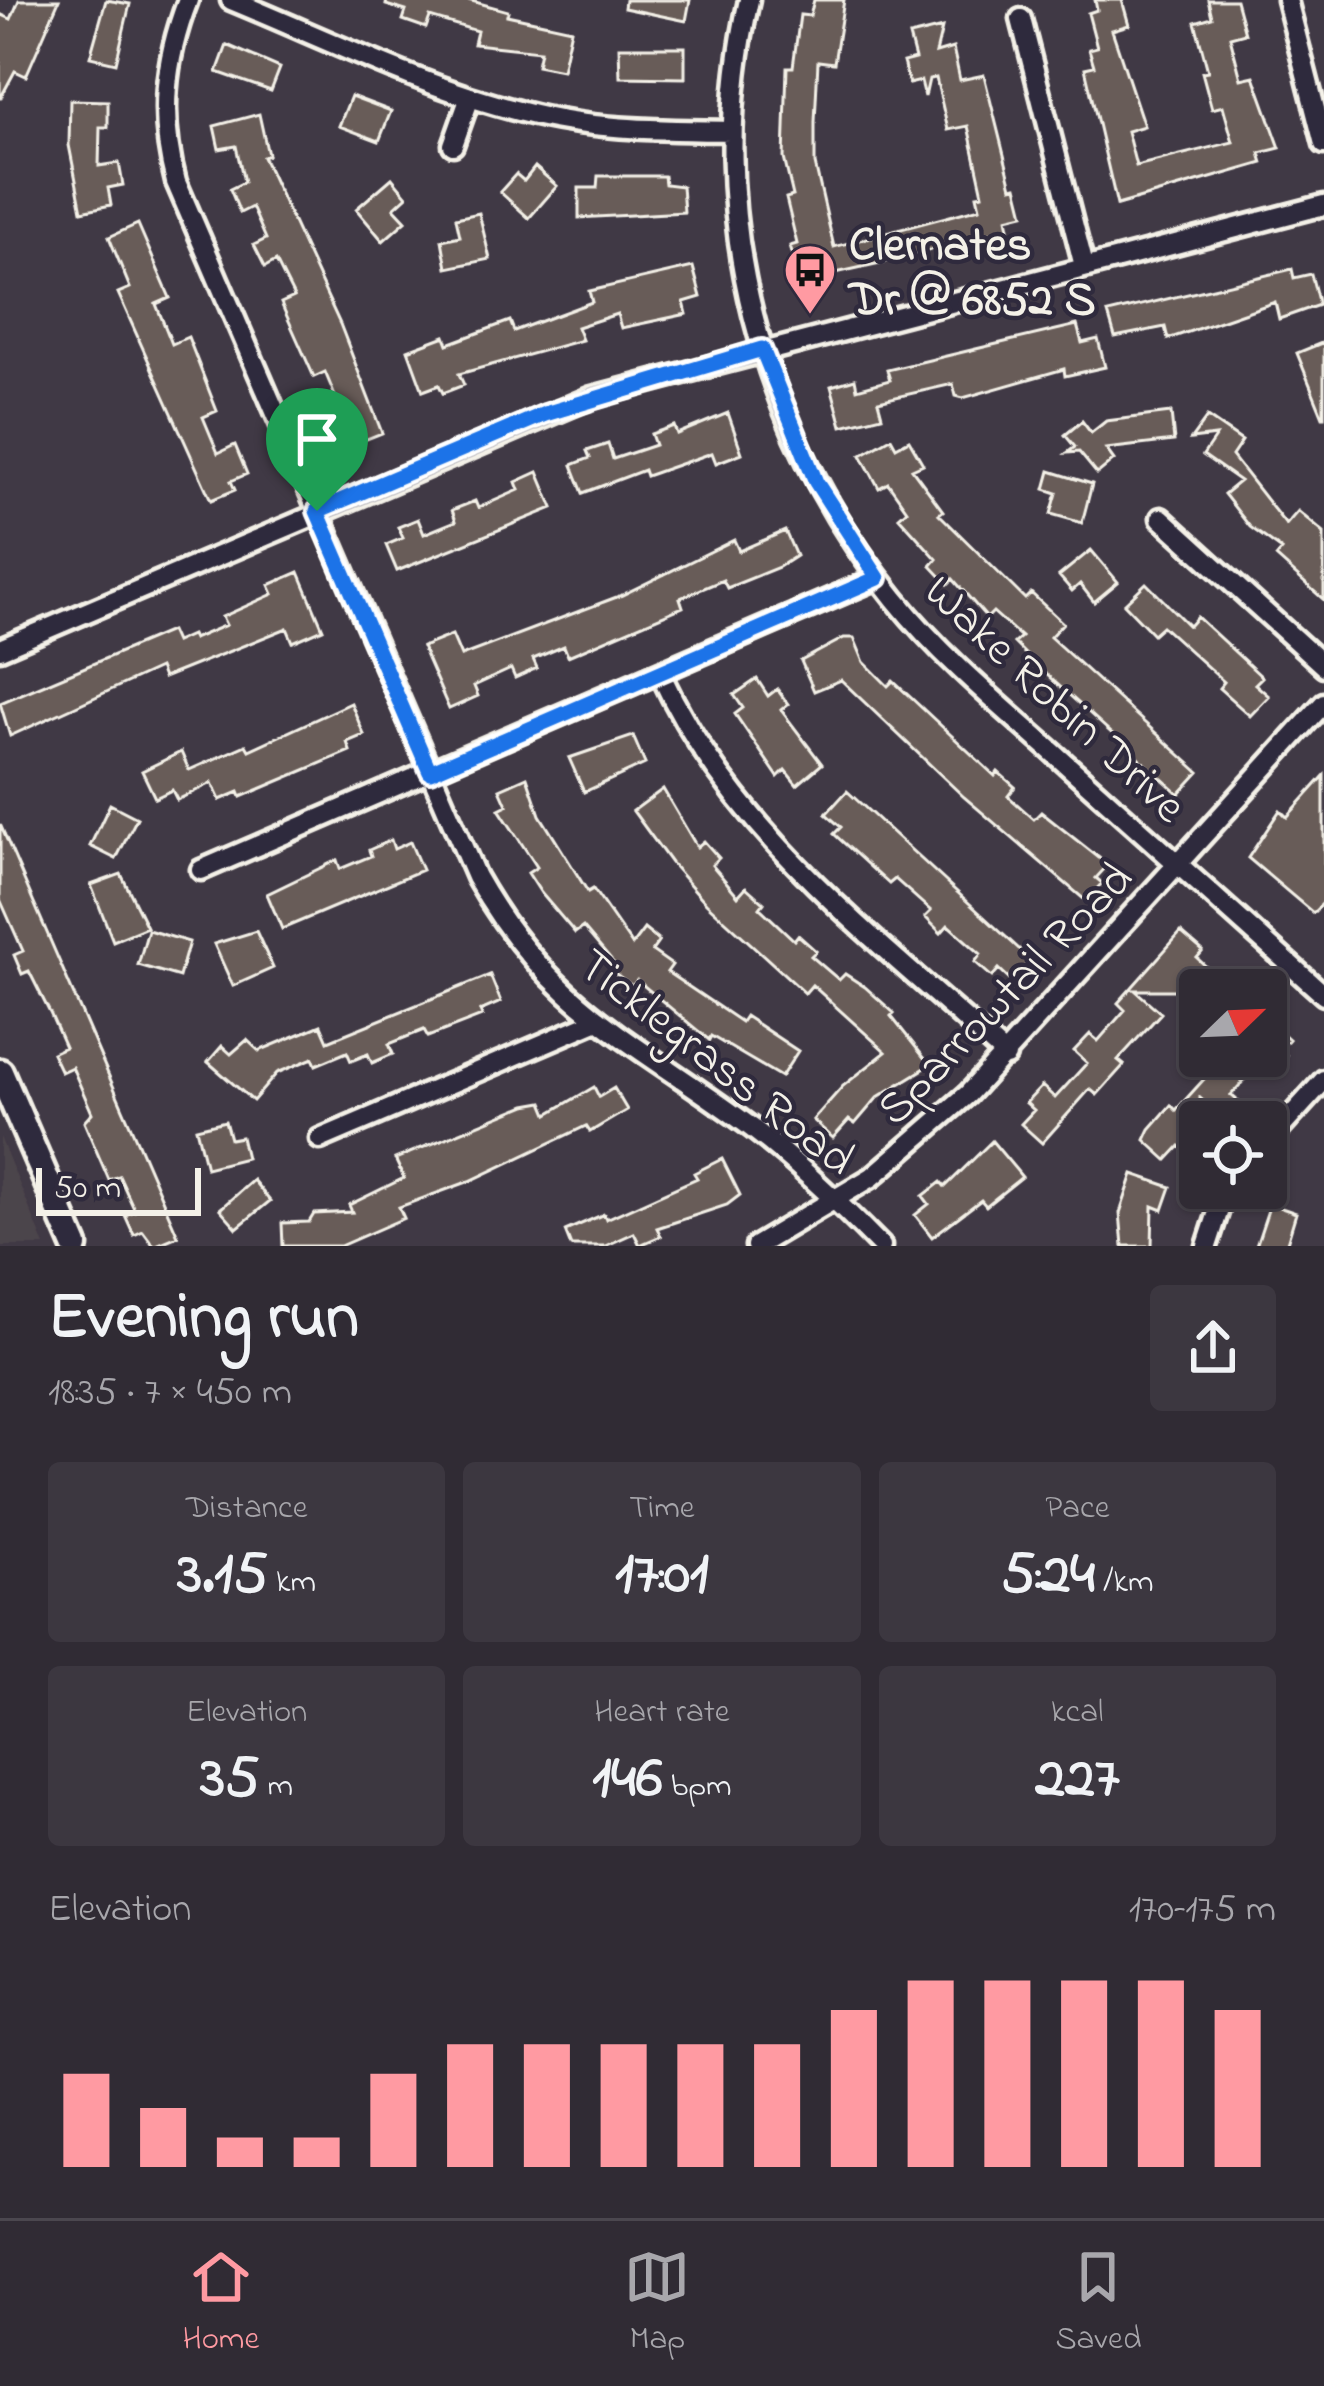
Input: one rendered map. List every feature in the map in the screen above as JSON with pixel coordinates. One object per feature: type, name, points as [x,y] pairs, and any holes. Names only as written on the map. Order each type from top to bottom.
[{"type":"street","name":"Ticklegrass Road","points":[[188,0],[167,69],[169,154],[187,208],[430,772],[497,913],[547,976],[596,1021],[755,1130],[880,1246]]},
{"type":"street","points":[[231,0],[470,97],[593,125],[732,131]]},
{"type":"street","name":"Wake Robin Drive","points":[[749,0],[732,131],[738,240],[762,349],[816,482],[878,578],[940,649],[1324,995]]},
{"type":"street","points":[[1287,0],[1324,144]]},
{"type":"street","points":[[1021,19],[1084,266]]},
{"type":"street","points":[[453,145],[470,97]]},
{"type":"street","points":[[0,649],[545,414],[762,349],[1324,205]]},
{"type":"street","points":[[1161,518],[1324,667]]},
{"type":"street","points":[[201,870],[878,578]]},
{"type":"street","points":[[660,673],[683,723],[726,790],[776,848],[1006,1056]]},
{"type":"street","name":"Sparrowtail Road","points":[[756,1246],[836,1201],[921,1136],[1006,1056],[1324,703]]},
{"type":"street","points":[[320,1139],[596,1021]]},
{"type":"street","points":[[0,1072],[75,1246]]},
{"type":"street","points":[[1287,1121],[1324,1080]]},
{"type":"street","points":[[1207,1246],[1219,1209]]},
{"type":"shaded area","points":[[0,1137],[45,1246],[0,1246]]},
{"type":"building","points":[[19,0],[59,0],[26,76],[15,71],[0,99],[0,14],[11,19]]},
{"type":"building","points":[[106,0],[130,4],[116,63],[90,57]]},
{"type":"building","points":[[387,0],[468,0],[508,11],[507,15],[571,29],[562,70],[537,65],[540,51],[474,44],[477,31],[430,17],[426,28],[403,20],[406,11],[386,5]]},
{"type":"building","points":[[625,0],[690,0],[686,21],[624,8]]},
{"type":"building","points":[[814,0],[844,0],[834,63],[818,61],[815,122],[815,164],[834,247],[980,208],[977,195],[983,194],[968,126],[948,130],[936,78],[929,79],[925,97],[921,81],[909,84],[903,62],[915,59],[909,36],[942,28],[936,53],[953,48],[960,80],[984,75],[1012,187],[1017,186],[1024,214],[1007,218],[1009,228],[818,277],[816,268],[797,273],[790,246],[797,244],[786,198],[793,196],[784,158],[787,67],[793,67],[800,15],[810,16]]},
{"type":"building","points":[[1095,0],[1122,0],[1129,25],[1112,30],[1144,126],[1127,131],[1136,166],[1233,142],[1223,106],[1212,109],[1202,72],[1208,71],[1195,22],[1212,17],[1208,0],[1236,0],[1245,33],[1230,37],[1241,79],[1254,76],[1280,148],[1260,153],[1263,163],[1117,205],[1085,68],[1094,66],[1089,49],[1097,47],[1088,13],[1097,10]]},
{"type":"building","points":[[227,45],[280,68],[271,91],[217,72]]},
{"type":"building","points":[[619,47],[685,47],[685,78],[620,77]]},
{"type":"building","points":[[351,96],[391,111],[379,141],[339,126]]},
{"type":"building","points":[[70,100],[108,101],[108,127],[100,127],[99,166],[119,163],[123,185],[108,188],[111,205],[82,211],[69,145]]},
{"type":"building","points":[[259,114],[268,155],[263,157],[340,324],[382,433],[344,448],[335,426],[346,421],[325,372],[314,377],[281,303],[294,297],[276,261],[265,267],[254,245],[266,239],[252,207],[240,213],[230,189],[244,182],[236,146],[219,149],[214,126]]},
{"type":"building","points":[[535,167],[557,186],[529,218],[500,192],[516,174],[524,181]]},
{"type":"building","points":[[598,176],[664,176],[665,184],[682,186],[684,212],[579,218],[579,188],[597,188]]},
{"type":"building","points":[[392,178],[407,196],[394,208],[406,221],[383,241],[356,209]]},
{"type":"building","points":[[479,213],[490,259],[447,268],[442,240],[460,236],[456,218]]},
{"type":"building","points":[[138,224],[170,298],[156,304],[172,344],[188,337],[217,411],[203,417],[218,453],[235,445],[247,474],[231,481],[235,490],[211,500],[118,293],[130,288],[109,237]]},
{"type":"building","points":[[693,267],[701,297],[684,302],[687,314],[621,328],[617,314],[577,327],[582,340],[459,374],[464,385],[443,393],[439,385],[423,391],[408,350],[445,336],[448,344],[510,321],[514,331],[592,302],[589,291]]},
{"type":"building","points":[[1292,269],[1294,278],[1311,274],[1319,305],[1279,319],[1275,302],[1168,339],[1165,327],[1115,337],[1108,313]]},
{"type":"building","points":[[1077,325],[1082,343],[1098,339],[1105,367],[1065,376],[1064,369],[963,398],[956,396],[953,384],[878,401],[882,416],[842,426],[831,386],[855,379],[857,389],[890,380],[887,370]]},
{"type":"building","points":[[1324,342],[1324,417],[1323,417],[1297,353]]},
{"type":"building","points":[[728,413],[742,453],[716,463],[712,453],[646,476],[644,470],[583,493],[572,465],[590,458],[587,451],[608,444],[613,459],[655,445],[651,434],[674,426],[677,434]]},
{"type":"building","points":[[1171,413],[1174,441],[1106,449],[1114,460],[1097,474],[1079,452],[1067,453],[1075,447],[1065,435],[1082,421],[1091,433],[1106,421]]},
{"type":"building","points":[[1207,417],[1242,441],[1232,456],[1286,525],[1298,511],[1324,533],[1324,600],[1276,557],[1282,550],[1250,527],[1224,494],[1240,481],[1203,455],[1216,436],[1191,439]]},
{"type":"building","points":[[891,438],[896,447],[909,440],[923,464],[912,469],[943,511],[939,514],[1025,599],[1031,593],[1063,623],[1050,637],[1199,772],[1179,794],[1036,665],[1014,643],[1021,637],[993,612],[987,618],[953,579],[948,584],[931,566],[937,559],[899,517],[907,510],[888,483],[879,488],[861,455]]},
{"type":"building","points":[[1050,471],[1092,484],[1082,523],[1051,514],[1057,493],[1045,489]]},
{"type":"building","points":[[538,472],[553,508],[397,571],[386,545],[403,538],[398,527],[418,519],[424,534],[456,521],[452,510],[475,501],[478,508],[519,490],[516,482]]},
{"type":"building","points":[[785,531],[796,556],[779,567],[727,588],[723,580],[680,598],[683,607],[568,656],[564,646],[533,659],[537,668],[515,678],[511,669],[474,686],[478,696],[449,709],[422,647],[452,635],[461,656],[622,595],[734,540],[739,551]]},
{"type":"building","points":[[1091,550],[1118,582],[1094,602],[1080,584],[1072,591],[1059,576]]},
{"type":"building","points":[[299,572],[323,629],[293,642],[287,628],[163,678],[159,668],[10,736],[0,703],[170,631],[175,642],[226,625],[222,617],[273,594],[269,585]]},
{"type":"building","points":[[1146,583],[1189,626],[1197,617],[1262,677],[1255,684],[1269,696],[1250,716],[1219,688],[1224,682],[1162,626],[1153,634],[1124,604]]},
{"type":"building","points":[[844,638],[854,638],[864,662],[888,686],[893,681],[995,776],[998,772],[1015,787],[1008,796],[1034,819],[1041,812],[1108,865],[1096,878],[1102,883],[1086,901],[964,797],[841,680],[814,691],[801,661]]},
{"type":"building","points":[[757,679],[768,696],[777,689],[788,704],[781,710],[822,764],[797,785],[785,770],[778,777],[735,714],[743,708],[734,695]]},
{"type":"building","points":[[351,703],[364,735],[347,742],[350,751],[241,797],[239,792],[220,800],[212,783],[177,800],[172,790],[155,798],[142,771],[181,752],[189,770],[246,745],[249,750]]},
{"type":"building","points":[[633,736],[645,764],[584,792],[569,758]]},
{"type":"building","points":[[1324,776],[1324,902],[1313,913],[1248,858],[1280,810],[1287,817]]},
{"type":"building","points":[[527,777],[540,815],[588,892],[593,889],[632,945],[644,929],[659,941],[652,951],[672,965],[667,972],[741,1022],[745,1016],[798,1051],[781,1077],[711,1036],[709,1040],[637,980],[632,986],[612,971],[616,966],[583,927],[575,933],[541,893],[528,873],[537,867],[499,809],[507,805],[500,789]]},
{"type":"building","points":[[663,789],[697,847],[704,841],[719,858],[712,865],[738,896],[746,887],[764,903],[760,908],[794,940],[798,935],[816,951],[811,956],[839,980],[845,974],[865,987],[894,1013],[891,1016],[930,1065],[878,1097],[855,1124],[849,1120],[833,1138],[813,1120],[843,1086],[886,1052],[812,985],[805,993],[706,903],[671,863],[633,811]]},
{"type":"building","points":[[847,791],[1031,960],[1012,981],[999,969],[992,977],[975,962],[981,954],[948,925],[941,933],[925,917],[931,911],[895,879],[889,884],[834,834],[841,827],[826,814]]},
{"type":"building","points":[[110,804],[137,818],[116,859],[90,846]]},
{"type":"building","points":[[0,824],[178,1236],[154,1246],[143,1231],[134,1235],[125,1215],[135,1211],[119,1176],[109,1180],[84,1122],[92,1113],[72,1067],[61,1072],[52,1053],[65,1047],[29,971],[22,974],[14,955],[23,951],[0,899]]},
{"type":"building","points":[[391,840],[394,849],[410,842],[422,870],[282,929],[267,894],[337,860],[340,869],[371,856],[369,850]]},
{"type":"building","points":[[121,874],[147,927],[113,941],[91,885]]},
{"type":"building","points":[[148,930],[189,942],[179,977],[138,965]]},
{"type":"building","points":[[256,931],[273,968],[233,986],[214,944]]},
{"type":"building","points":[[1181,932],[1203,951],[1197,958],[1209,969],[1179,969],[1179,990],[1135,990],[1161,1013],[1118,1060],[1124,1065],[1097,1095],[1090,1089],[1042,1143],[1021,1124],[1034,1110],[1026,1103],[1042,1086],[1055,1098],[1087,1063],[1074,1051],[1090,1034],[1098,1041],[1125,1010],[1118,1003]]},
{"type":"building","points":[[490,975],[501,1002],[480,1011],[482,1016],[428,1037],[424,1030],[389,1044],[393,1054],[372,1063],[368,1054],[351,1061],[347,1052],[316,1065],[313,1058],[277,1073],[253,1101],[208,1062],[222,1046],[231,1054],[247,1040],[259,1051],[321,1025],[328,1041]]},
{"type":"building","points":[[1206,1077],[1247,1077],[1231,1095],[1238,1101],[1184,1101]]},
{"type":"building","points":[[594,1087],[599,1097],[614,1088],[627,1110],[590,1132],[586,1126],[470,1181],[399,1207],[404,1218],[340,1246],[283,1246],[282,1223],[309,1222],[314,1214],[352,1212],[349,1205],[404,1178],[395,1159],[526,1105],[543,1102],[548,1114]]},
{"type":"building","points":[[1171,1105],[1176,1110],[1179,1107],[1179,1147],[1167,1160],[1145,1140]]},
{"type":"building","points":[[225,1121],[230,1139],[241,1137],[246,1158],[206,1168],[196,1128]]},
{"type":"building","points":[[992,1141],[1022,1177],[986,1206],[981,1200],[932,1237],[915,1215],[929,1204],[923,1196],[941,1182],[945,1187]]},
{"type":"building","points":[[722,1159],[740,1195],[727,1205],[657,1228],[661,1236],[640,1245],[634,1233],[605,1246],[571,1246],[565,1231],[604,1214],[606,1219],[697,1178],[694,1173]]},
{"type":"building","points":[[1133,1174],[1171,1187],[1163,1210],[1153,1206],[1152,1246],[1123,1246],[1120,1213]]},
{"type":"building","points":[[253,1180],[270,1201],[237,1228],[220,1209]]},
{"type":"building","points":[[1268,1209],[1296,1213],[1286,1246],[1256,1246]]},
{"type":"place","name":"Clernates Dr @ 6852 S","points":[[810,316]]},
{"type":"route","points":[[762,349],[792,434],[816,482],[878,578],[430,772],[317,511],[545,414],[762,349]]}]
